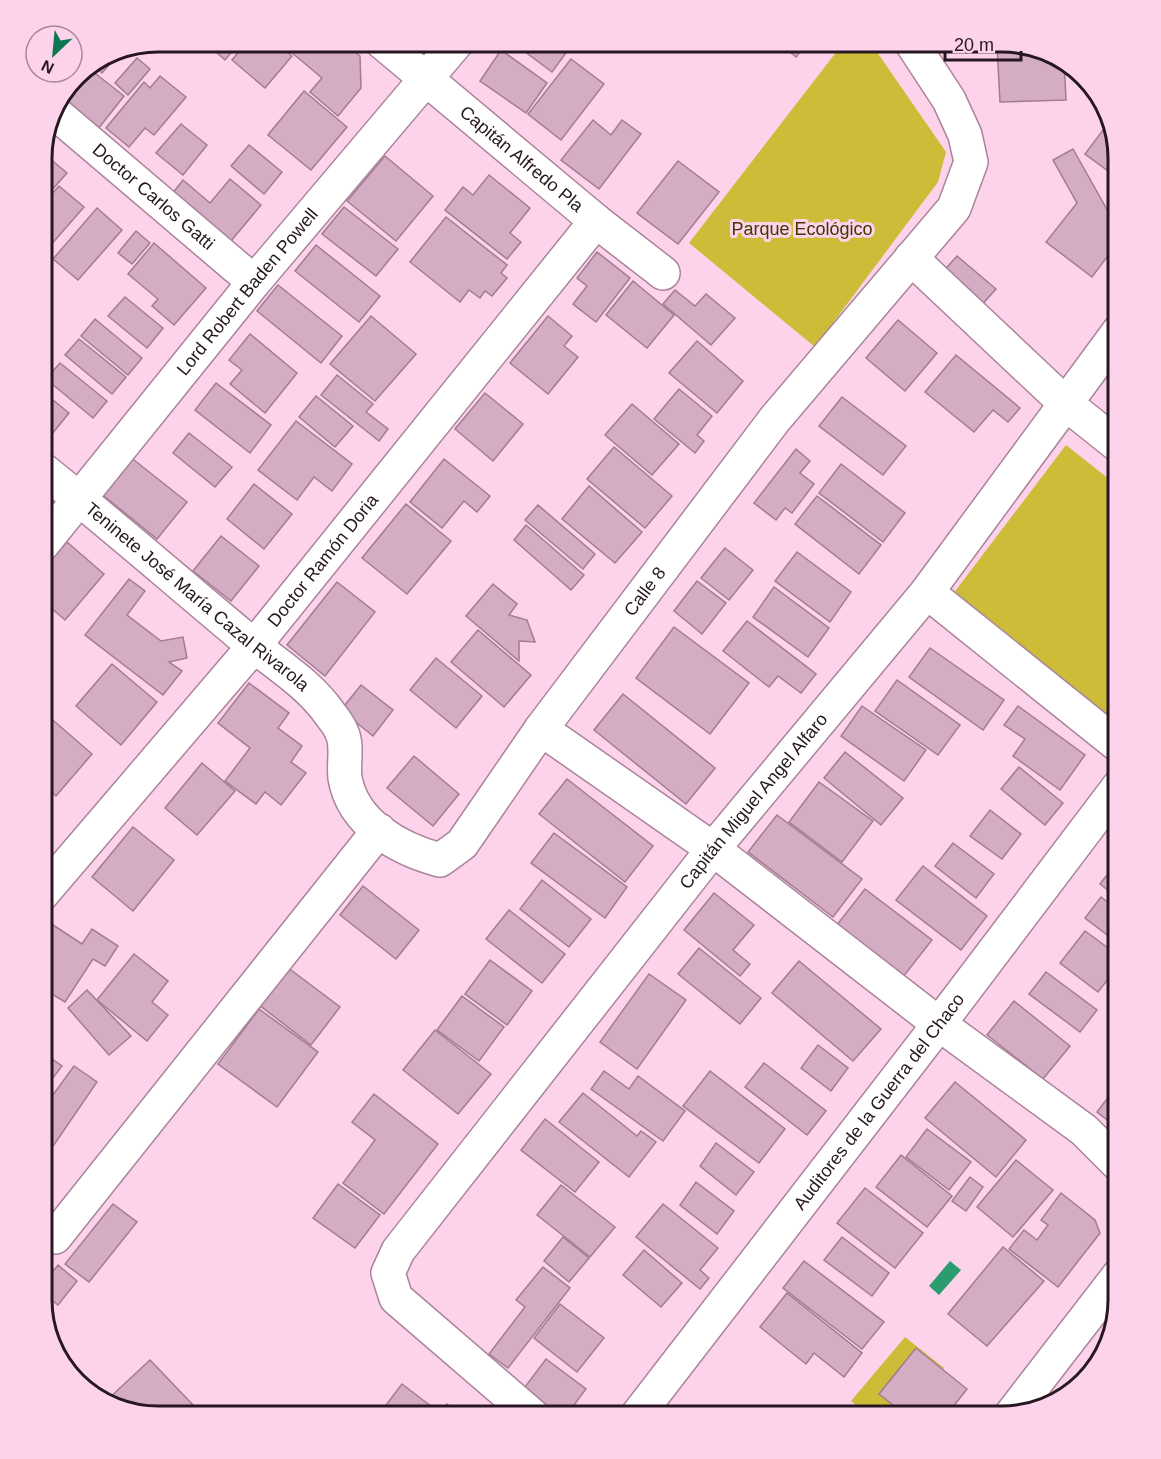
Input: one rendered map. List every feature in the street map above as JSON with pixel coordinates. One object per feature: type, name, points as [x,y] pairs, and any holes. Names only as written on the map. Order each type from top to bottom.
[{"type":"street","name":"Capitán Alfredo Pla","points":[[394,52],[596,221],[663,273]]},
{"type":"street","name":"Lord Robert Baden Powell","points":[[53,532],[254,282],[449,52]]},
{"type":"street","name":"Calle 8","points":[[343,734],[345,779],[354,803],[366,820],[391,840],[415,854],[440,860],[462,844],[541,729],[775,418],[954,208],[971,162],[964,135],[950,100],[918,53]]},
{"type":"street","name":"Doctor Carlos Gatti","points":[[61,118],[254,282]]},
{"type":"street","name":"Doctor Ramón Doria","points":[[52,882],[254,646],[596,221]]},
{"type":"street","points":[[911,258],[1065,403],[1108,437]]},
{"type":"street","name":"Capitán Miguel Angel Alfaro","points":[[521,1406],[396,1298],[388,1273],[398,1251],[712,849],[927,592],[1108,346]]},
{"type":"street","name":"Teninete José María Cazal Rivarola","points":[[53,478],[308,689],[330,713],[343,734]]},
{"type":"street","points":[[927,592],[1108,737]]},
{"type":"street","points":[[541,729],[712,849],[939,1024],[1084,1130],[1108,1154]]},
{"type":"street","name":"Auditores de la Guerra del Chaco","points":[[644,1406],[1108,801]]},
{"type":"street","points":[[55,1237],[378,830]]},
{"type":"street","points":[[1017,1406],[1108,1289]]},
{"type":"green space","name":"Parque Ecológico","points":[[836,53],[877,53],[946,152],[938,182],[815,347],[689,243]]},
{"type":"green space","points":[[1066,445],[1108,478],[1108,715],[953,594]]},
{"type":"green space","points":[[905,1337],[944,1368],[912,1406],[857,1406],[851,1401]]},
{"type":"shaded area","points":[[950,1261],[961,1270],[939,1295],[929,1286]]},
{"type":"building","points":[[216,52],[232,52],[225,60]]},
{"type":"building","points":[[239,52],[287,52],[292,56],[265,88],[232,60]]},
{"type":"building","points":[[291,52],[355,52],[360,56],[361,88],[338,116],[310,92],[322,78]]},
{"type":"building","points":[[499,52],[504,52],[547,83],[526,113],[480,81]]},
{"type":"building","points":[[526,52],[566,52],[552,72]]},
{"type":"building","points":[[997,53],[1030,56],[1065,72],[1066,100],[1000,102]]},
{"type":"building","points":[[137,58],[150,69],[128,95],[115,83]]},
{"type":"building","points":[[571,59],[604,84],[561,140],[528,114]]},
{"type":"building","points":[[95,73],[124,96],[98,129],[67,105],[82,84]]},
{"type":"building","points":[[160,76],[186,97],[154,135],[145,128],[129,147],[106,128],[144,82],[150,88]]},
{"type":"building","points":[[304,91],[347,127],[311,170],[268,135]]},
{"type":"building","points":[[593,120],[611,135],[622,120],[641,134],[599,189],[561,160]]},
{"type":"building","points":[[181,124],[207,145],[183,175],[156,153]]},
{"type":"building","points":[[1104,129],[1108,144],[1108,171],[1085,154]]},
{"type":"building","points":[[249,145],[282,172],[264,194],[231,166]]},
{"type":"building","points":[[1073,149],[1108,211],[1108,256],[1092,277],[1046,242],[1077,203],[1053,160]]},
{"type":"building","points":[[385,156],[433,196],[396,241],[347,201]]},
{"type":"building","points":[[53,161],[67,173],[53,189]]},
{"type":"building","points":[[678,161],[719,192],[678,244],[637,213]]},
{"type":"building","points":[[489,175],[530,208],[510,233],[521,242],[507,259],[445,210],[463,187],[473,195]]},
{"type":"building","points":[[230,179],[261,205],[226,247],[168,199],[183,180],[210,203]]},
{"type":"building","points":[[59,186],[84,207],[53,243],[53,193]]},
{"type":"building","points":[[344,207],[398,249],[376,276],[322,234]]},
{"type":"building","points":[[97,208],[122,230],[78,280],[53,259]]},
{"type":"building","points":[[446,217],[507,265],[501,273],[507,278],[492,296],[485,291],[480,298],[469,290],[460,302],[410,262]]},
{"type":"building","points":[[136,231],[150,243],[132,264],[118,253]]},
{"type":"building","points":[[154,243],[206,288],[174,325],[152,306],[158,299],[128,274]]},
{"type":"building","points":[[316,245],[380,296],[359,322],[295,271]]},
{"type":"building","points":[[597,252],[630,278],[596,322],[573,304],[587,286],[577,278]]},
{"type":"building","points":[[957,256],[996,289],[979,308],[940,275]]},
{"type":"building","points":[[633,281],[674,315],[647,348],[606,315]]},
{"type":"building","points":[[278,285],[342,336],[321,363],[257,311]]},
{"type":"building","points":[[675,290],[695,306],[706,294],[735,318],[711,345],[663,304]]},
{"type":"building","points":[[125,297],[163,328],[147,348],[108,316]]},
{"type":"building","points":[[371,316],[416,354],[375,401],[330,364]]},
{"type":"building","points":[[548,316],[572,336],[564,346],[578,357],[548,394],[510,363]]},
{"type":"building","points":[[95,319],[142,358],[128,375],[81,336]]},
{"type":"building","points":[[898,320],[937,353],[905,391],[866,358]]},
{"type":"building","points":[[250,334],[297,373],[265,413],[230,384],[242,370],[229,360]]},
{"type":"building","points":[[79,339],[126,377],[112,394],[65,355]]},
{"type":"building","points":[[697,341],[743,381],[717,413],[669,373]]},
{"type":"building","points":[[956,355],[1020,408],[1008,422],[993,410],[974,432],[925,392]]},
{"type":"building","points":[[60,363],[107,401],[93,418],[53,385],[53,371]]},
{"type":"building","points":[[337,375],[373,404],[366,412],[388,429],[379,441],[321,395]]},
{"type":"building","points":[[216,383],[271,425],[250,453],[195,410]]},
{"type":"building","points":[[679,389],[712,416],[697,435],[704,441],[695,453],[654,419]]},
{"type":"building","points":[[485,393],[523,424],[493,461],[455,429]]},
{"type":"building","points":[[316,396],[353,426],[335,447],[299,417]]},
{"type":"building","points":[[842,397],[906,446],[883,475],[819,426]]},
{"type":"building","points":[[53,400],[69,413],[53,433]]},
{"type":"building","points":[[632,404],[679,444],[652,475],[605,435]]},
{"type":"building","points":[[296,421],[352,464],[332,491],[314,477],[297,500],[258,470]]},
{"type":"building","points":[[189,433],[232,467],[215,487],[173,453]]},
{"type":"building","points":[[614,447],[672,496],[645,528],[587,479]]},
{"type":"building","points":[[796,449],[810,461],[800,473],[814,484],[792,513],[785,508],[776,520],[754,503]]},
{"type":"building","points":[[129,456],[187,502],[157,539],[99,492]]},
{"type":"building","points":[[444,459],[490,496],[477,512],[464,501],[442,528],[410,502]]},
{"type":"building","points":[[841,464],[905,513],[883,542],[819,493]]},
{"type":"building","points":[[254,484],[292,514],[264,549],[227,519]]},
{"type":"building","points":[[589,486],[642,532],[615,563],[562,519]]},
{"type":"building","points":[[817,496],[881,545],[859,574],[795,524]]},
{"type":"building","points":[[406,504],[451,541],[407,594],[362,558]]},
{"type":"building","points":[[538,505],[595,554],[583,569],[525,520]]},
{"type":"building","points":[[526,525],[584,575],[571,590],[514,540]]},
{"type":"building","points":[[221,536],[259,566],[231,601],[193,571]]},
{"type":"building","points":[[67,542],[104,574],[65,620],[53,609],[53,558]]},
{"type":"building","points":[[725,548],[753,570],[729,600],[701,578]]},
{"type":"building","points":[[797,552],[851,592],[830,622],[775,581]]},
{"type":"building","points":[[129,579],[145,591],[127,615],[161,641],[183,637],[187,658],[169,662],[182,671],[163,695],[85,635]]},
{"type":"building","points":[[697,581],[726,603],[702,634],[674,611]]},
{"type":"building","points":[[337,582],[375,612],[325,676],[287,645]]},
{"type":"building","points":[[493,584],[517,604],[509,615],[527,620],[535,642],[519,641],[519,661],[466,616]]},
{"type":"building","points":[[774,587],[829,628],[808,657],[753,617]]},
{"type":"building","points":[[747,621],[816,674],[801,693],[778,676],[769,687],[723,651]]},
{"type":"building","points":[[674,627],[749,683],[710,734],[636,678]]},
{"type":"building","points":[[478,630],[531,675],[504,707],[451,662]]},
{"type":"building","points":[[930,648],[1004,700],[983,730],[909,677]]},
{"type":"building","points":[[436,658],[482,696],[456,728],[410,690]]},
{"type":"building","points":[[112,664],[157,702],[121,745],[76,706]]},
{"type":"building","points":[[897,680],[960,725],[938,755],[875,711]]},
{"type":"building","points":[[249,683],[289,713],[278,728],[302,746],[291,762],[306,773],[281,805],[265,792],[256,804],[225,781],[250,748],[218,723]]},
{"type":"building","points":[[361,685],[393,710],[373,736],[341,710]]},
{"type":"building","points":[[623,694],[715,768],[686,804],[594,730]]},
{"type":"building","points":[[862,706],[926,750],[904,781],[841,736]]},
{"type":"building","points":[[1018,706],[1085,755],[1060,790],[1013,756],[1025,739],[1004,725]]},
{"type":"building","points":[[53,720],[92,754],[56,796],[52,793]]},
{"type":"building","points":[[845,752],[903,798],[881,825],[824,778]]},
{"type":"building","points":[[414,756],[459,794],[433,826],[387,788]]},
{"type":"building","points":[[202,763],[235,791],[197,835],[165,808]]},
{"type":"building","points":[[1019,767],[1063,803],[1045,825],[1001,789]]},
{"type":"building","points":[[567,779],[653,846],[625,882],[539,814]]},
{"type":"building","points":[[819,782],[873,821],[842,862],[789,822]]},
{"type":"building","points":[[990,810],[1021,834],[1002,859],[970,836]]},
{"type":"building","points":[[777,815],[862,879],[833,917],[748,852]]},
{"type":"building","points":[[133,827],[174,860],[133,911],[92,877]]},
{"type":"building","points":[[554,833],[627,887],[605,918],[531,863]]},
{"type":"building","points":[[953,843],[994,874],[976,898],[935,866]]},
{"type":"building","points":[[923,866],[987,916],[961,950],[896,900]]},
{"type":"building","points":[[1108,874],[1108,890],[1100,884]]},
{"type":"building","points":[[542,880],[591,919],[569,947],[520,909]]},
{"type":"building","points":[[363,886],[419,930],[396,959],[340,915]]},
{"type":"building","points":[[865,889],[932,940],[903,977],[836,926]]},
{"type":"building","points":[[714,893],[754,925],[733,950],[750,964],[740,976],[684,930]]},
{"type":"building","points":[[1101,897],[1108,902],[1108,936],[1085,918]]},
{"type":"building","points":[[509,910],[565,954],[542,983],[486,939]]},
{"type":"building","points":[[52,926],[82,944],[92,929],[118,946],[105,966],[93,959],[65,1002],[52,994]]},
{"type":"building","points":[[1085,931],[1108,948],[1108,979],[1098,992],[1060,963]]},
{"type":"building","points":[[699,948],[761,998],[740,1024],[678,974]]},
{"type":"building","points":[[134,954],[168,981],[152,1002],[168,1015],[147,1041],[97,1000]]},
{"type":"building","points":[[490,960],[532,991],[507,1025],[465,994]]},
{"type":"building","points":[[799,961],[881,1029],[853,1061],[772,993]]},
{"type":"building","points":[[283,964],[340,1007],[311,1045],[254,1001]]},
{"type":"building","points":[[1046,972],[1097,1010],[1080,1032],[1029,994]]},
{"type":"building","points":[[649,974],[686,1000],[637,1069],[600,1042]]},
{"type":"building","points":[[87,990],[131,1036],[109,1055],[68,1008]]},
{"type":"building","points":[[462,996],[504,1027],[479,1061],[437,1030]]},
{"type":"building","points":[[1014,1001],[1070,1046],[1043,1079],[987,1035]]},
{"type":"building","points":[[259,1009],[318,1052],[277,1107],[218,1064]]},
{"type":"building","points":[[435,1030],[491,1074],[458,1114],[403,1070]]},
{"type":"building","points":[[818,1045],[848,1068],[831,1091],[801,1068]]},
{"type":"building","points":[[52,1059],[62,1066],[52,1079]]},
{"type":"building","points":[[764,1063],[826,1111],[807,1135],[745,1087]]},
{"type":"building","points":[[74,1066],[97,1082],[52,1148],[52,1096]]},
{"type":"building","points":[[604,1071],[629,1089],[638,1076],[685,1111],[663,1141],[591,1089]]},
{"type":"building","points":[[710,1071],[785,1129],[759,1163],[683,1106]]},
{"type":"building","points":[[955,1082],[1026,1140],[996,1177],[925,1118]]},
{"type":"building","points":[[583,1093],[637,1136],[641,1131],[656,1142],[629,1177],[559,1122]]},
{"type":"building","points":[[374,1094],[438,1144],[384,1214],[343,1183],[375,1140],[352,1122]]},
{"type":"building","points":[[1108,1098],[1108,1120],[1097,1112]]},
{"type":"building","points":[[545,1119],[599,1162],[575,1192],[521,1150]]},
{"type":"building","points":[[927,1129],[971,1162],[949,1190],[906,1157]]},
{"type":"building","points":[[716,1143],[754,1172],[736,1195],[700,1166]]},
{"type":"building","points":[[901,1155],[952,1196],[927,1227],[876,1187]]},
{"type":"building","points":[[1016,1160],[1053,1190],[1013,1237],[977,1207]]},
{"type":"building","points":[[970,1177],[983,1187],[966,1211],[952,1201]]},
{"type":"building","points":[[696,1182],[734,1211],[717,1234],[680,1205]]},
{"type":"building","points":[[338,1184],[380,1215],[355,1248],[313,1218]]},
{"type":"building","points":[[561,1185],[615,1227],[590,1257],[537,1215]]},
{"type":"building","points":[[865,1188],[923,1233],[895,1268],[837,1223]]},
{"type":"building","points":[[1061,1193],[1095,1220],[1100,1233],[1058,1287],[1009,1249],[1024,1230],[1037,1240],[1048,1225],[1041,1220]]},
{"type":"building","points":[[113,1204],[137,1222],[89,1282],[65,1264]]},
{"type":"building","points":[[663,1204],[718,1248],[700,1270],[709,1278],[700,1289],[636,1237]]},
{"type":"building","points":[[563,1237],[589,1258],[569,1282],[544,1261]]},
{"type":"building","points":[[842,1237],[889,1273],[872,1296],[824,1260]]},
{"type":"building","points":[[1003,1247],[1044,1281],[987,1346],[948,1314]]},
{"type":"building","points":[[644,1250],[682,1283],[661,1307],[623,1275]]},
{"type":"building","points":[[804,1261],[884,1322],[862,1349],[783,1288]]},
{"type":"building","points":[[58,1265],[77,1281],[58,1305],[52,1300],[52,1272]]},
{"type":"building","points":[[543,1267],[570,1288],[508,1368],[489,1354],[525,1307],[516,1300]]},
{"type":"building","points":[[787,1293],[862,1353],[844,1377],[814,1353],[806,1364],[760,1327]]},
{"type":"building","points":[[560,1304],[604,1338],[577,1372],[534,1338]]},
{"type":"building","points":[[916,1348],[967,1389],[954,1406],[894,1406],[879,1394]]},
{"type":"building","points":[[546,1359],[586,1389],[573,1406],[542,1406],[522,1391]]},
{"type":"building","points":[[150,1360],[194,1406],[144,1406],[112,1395]]},
{"type":"building","points":[[402,1384],[431,1406],[385,1406]]}]
